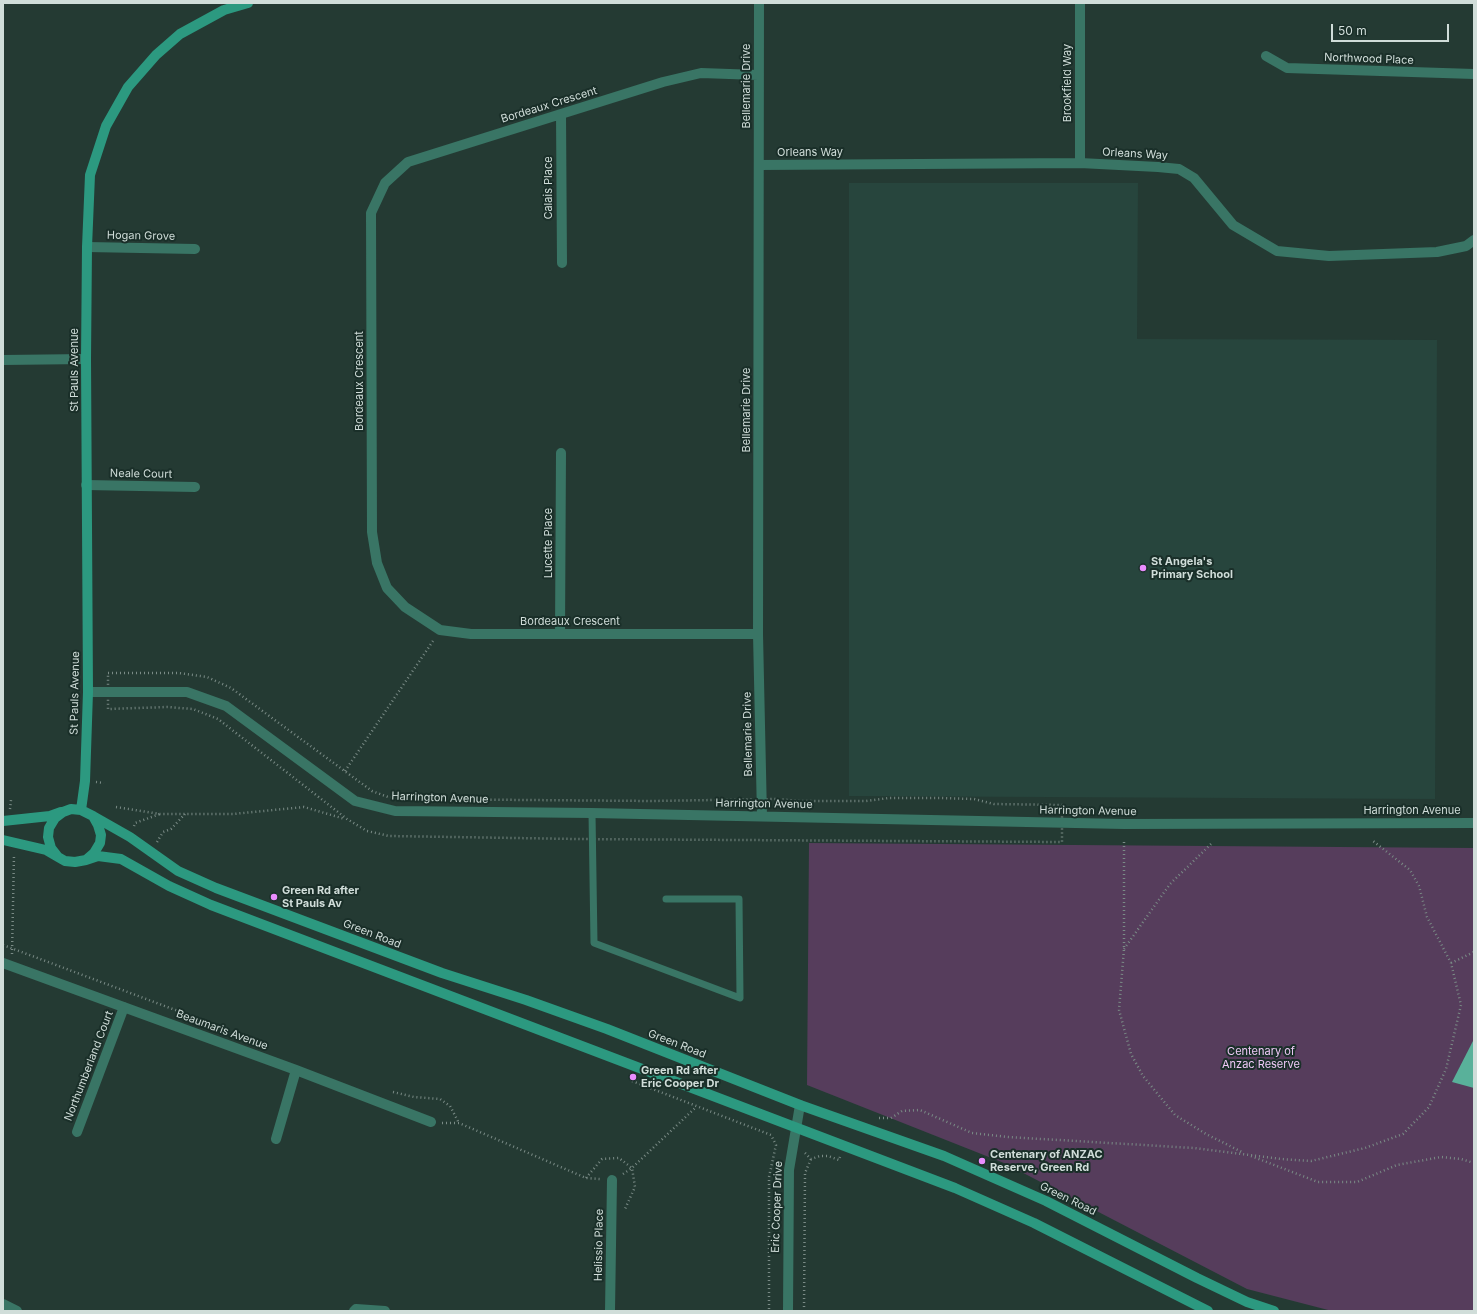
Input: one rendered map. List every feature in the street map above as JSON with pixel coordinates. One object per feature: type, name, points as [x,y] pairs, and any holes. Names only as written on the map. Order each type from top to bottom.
[{"type":"main road","name":"St Pauls Avenue","points":[[81,810],[85,781],[88,692],[86,359],[87,247],[90,175],[106,126],[128,87],[156,55],[180,34],[224,10],[248,3]]},
{"type":"main road","points":[[3,821],[50,816],[71,810],[81,810],[93,816],[101,835],[100,843],[94,854],[86,860]]},
{"type":"main road","points":[[58,857],[51,848],[48,837],[49,828],[55,818],[63,812]]},
{"type":"main road","name":"Green Road","points":[[93,816],[130,837],[178,871],[216,888],[442,973],[526,1000],[607,1029],[800,1105],[944,1156],[1017,1188],[1097,1226],[1247,1302],[1274,1311]]},
{"type":"main road","points":[[3,840],[46,850],[65,861],[75,862],[98,856],[121,859],[169,886],[211,905],[955,1188],[1034,1223],[1208,1311]]},
{"type":"street","name":"Bellemarie Drive","points":[[759,3],[758,634],[762,816]]},
{"type":"street","name":"Brookfield Way","points":[[1080,3],[1080,163]]},
{"type":"street","name":"Northwood Place","points":[[1266,56],[1287,68],[1474,74]]},
{"type":"street","name":"Bordeaux Crescent","points":[[758,75],[701,73],[663,82],[408,162],[385,183],[372,213],[372,532],[375,555],[387,588],[405,607],[440,630],[471,634],[758,634]]},
{"type":"street","name":"Calais Place","points":[[561,114],[562,263]]},
{"type":"street","name":"Orleans Way","points":[[759,165],[1080,163],[1179,169],[1194,178],[1233,225],[1277,251],[1329,256],[1437,252],[1466,246],[1474,240]]},
{"type":"street","name":"Hogan Grove","points":[[87,247],[195,249]]},
{"type":"street","points":[[3,360],[86,359]]},
{"type":"street","name":"Lucette Place","points":[[560,633],[561,453]]},
{"type":"street","name":"Neale Court","points":[[86,485],[195,486]]},
{"type":"street","name":"Harrington Avenue","points":[[88,692],[187,692],[226,706],[356,801],[395,811],[762,816],[1124,824],[1474,823]]},
{"type":"street","name":"Beaumaris Avenue","points":[[8,964],[296,1070],[431,1122]]},
{"type":"street","name":"Northumberland Court","points":[[77,1132],[124,1007]]},
{"type":"street","points":[[276,1139],[296,1070]]},
{"type":"street","name":"Eric Cooper Drive","points":[[788,1311],[789,1170],[795,1126],[800,1105]]},
{"type":"street","name":"Helissio Place","points":[[610,1311],[612,1180]]},
{"type":"street","points":[[3,1304],[18,1311]]},
{"type":"street","points":[[354,1311],[356,1309],[385,1311]]},
{"type":"lane","points":[[592,813],[594,944],[740,998],[740,899],[666,899]]},
{"type":"path","points":[[345,771],[440,630]]},
{"type":"path","points":[[108,673],[179,673],[207,677],[230,688],[372,792],[388,797],[405,799],[651,801],[744,799]]},
{"type":"path","points":[[778,799],[806,801],[866,801],[889,798],[942,798],[974,799],[994,804],[1062,805]]},
{"type":"path","points":[[116,807],[160,814],[233,814],[304,807],[348,820]]},
{"type":"path","points":[[135,824],[160,814]]},
{"type":"path","points":[[156,841],[163,832],[171,829],[185,814]]},
{"type":"path","points":[[874,1117],[891,1118],[902,1111],[920,1110],[972,1132],[1008,1137],[1194,1148],[1281,1160],[1311,1161],[1365,1148],[1403,1134],[1429,1107],[1446,1069],[1461,1005],[1451,964],[1428,917],[1419,886],[1410,870],[1373,841]]},
{"type":"path","points":[[1124,842],[1124,950],[1119,1010],[1132,1054],[1143,1076],[1175,1115],[1206,1134],[1245,1154],[1318,1182],[1357,1182],[1397,1165],[1441,1157],[1461,1159],[1474,1163]]},
{"type":"path","points":[[1124,950],[1170,884],[1211,844]]},
{"type":"path","points":[[8,964],[12,948],[14,854]]},
{"type":"path","points":[[3,945],[237,1033]]},
{"type":"path","points":[[1451,964],[1474,952]]},
{"type":"path","points":[[632,1081],[771,1136],[776,1145],[770,1177],[769,1311]]},
{"type":"path","points":[[388,1090],[414,1097],[440,1099],[450,1106],[459,1123]]},
{"type":"path","points":[[431,1122],[459,1123],[586,1178],[612,1180],[632,1168],[696,1106]]},
{"type":"path","points":[[792,1151],[806,1153],[811,1159]]},
{"type":"path","points":[[804,1311],[805,1173],[811,1159],[820,1156],[828,1156],[839,1160]]},
{"type":"shaded area","name":"St Angela's Primary School","points":[[849,183],[1138,183],[1137,339],[1437,340],[1435,799],[849,796]]},
{"type":"green space","name":"Centenary of Anzac Reserve","points":[[809,843],[1474,848],[1474,1311],[1332,1311],[1247,1289],[1004,1163],[807,1085]]},
{"type":"building","points":[[1474,1039],[1474,1088],[1452,1082]]},
{"type":"place","name":"St Angela's Primary School","points":[[1143,568]]},
{"type":"place","name":"Green Rd after St Pauls Av","points":[[274,897]]},
{"type":"place","name":"Green Rd after Eric Cooper Dr","points":[[633,1077]]},
{"type":"place","name":"Centenary of ANZAC Reserve, Green Rd","points":[[982,1161]]}]
